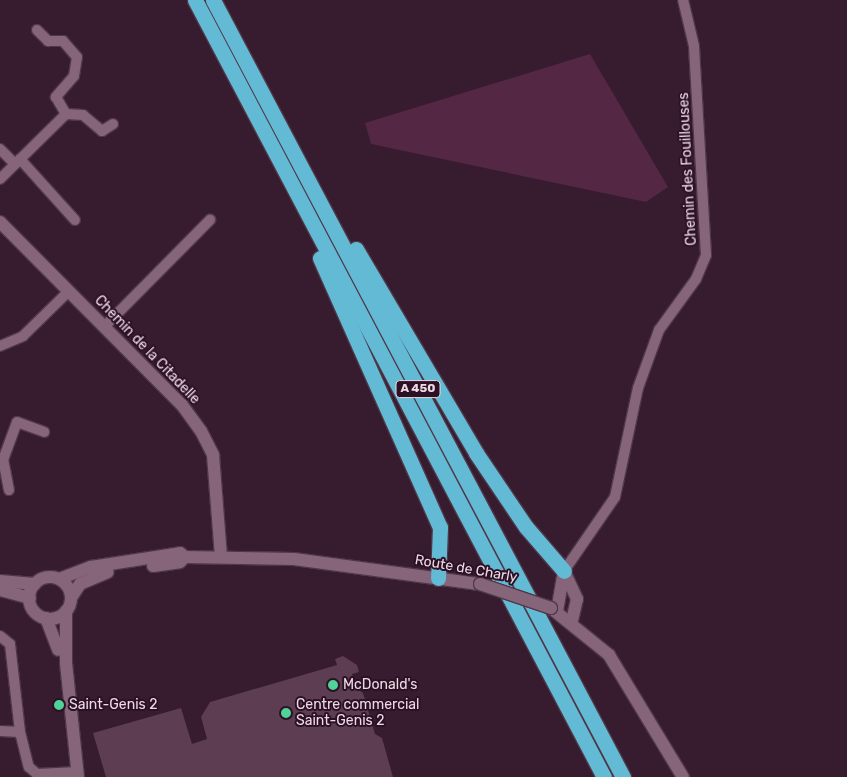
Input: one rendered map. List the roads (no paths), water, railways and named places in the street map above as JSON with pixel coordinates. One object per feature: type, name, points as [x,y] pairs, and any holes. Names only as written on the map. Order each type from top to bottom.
[{"type":"highway","name":"A 450","points":[[195,0],[604,777]]},
{"type":"highway","name":"A 450","points":[[213,0],[623,777]]},
{"type":"highway","points":[[321,204],[335,210],[452,414],[526,526],[564,571]]},
{"type":"highway","points":[[318,235],[318,251],[440,527],[438,578]]},
{"type":"highway","points":[[598,729],[611,736],[635,777]]},
{"type":"main road","name":"Chemin de la Citadelle","points":[[0,222],[182,405],[201,431],[213,455],[221,556]]},
{"type":"main road","name":"Route de Charly","points":[[59,579],[91,567],[180,553],[185,557],[294,558],[480,584],[554,609],[572,620],[609,654],[683,777]]},
{"type":"main road","name":"Route de Charly","points":[[71,598],[80,584],[94,576],[180,562],[185,557]]},
{"type":"main road","points":[[554,609],[564,571]]},
{"type":"main road","points":[[564,571],[577,599],[572,620]]},
{"type":"main road","points":[[0,581],[35,584],[46,577],[59,579],[68,586],[71,598],[66,611],[64,637],[74,775]]},
{"type":"main road","points":[[35,584],[30,598],[34,611],[46,618],[57,642],[74,775]]},
{"type":"main road","points":[[0,590],[30,598]]},
{"type":"main road","points":[[46,618],[66,611]]},
{"type":"street","name":"Chemin des Fouillouses","points":[[564,571],[615,497],[638,388],[659,330],[696,278],[706,255],[694,46],[683,0]]},
{"type":"street","points":[[37,30],[48,41],[63,41],[77,57],[74,76],[56,97],[66,114]]},
{"type":"street","points":[[0,179],[66,114],[83,115],[102,131],[113,124]]},
{"type":"street","points":[[0,149],[18,161],[75,220]]},
{"type":"street","points":[[104,327],[210,220]]},
{"type":"street","points":[[0,346],[23,336],[69,291]]},
{"type":"street","points":[[9,490],[2,461],[17,422],[44,432]]},
{"type":"street","points":[[0,636],[10,644],[20,732],[32,772],[74,775]]},
{"type":"street","points":[[0,731],[20,732]]},
{"type":"place","name":"McDonald's","points":[[333,685]]},
{"type":"place","name":"Saint-Genis 2","points":[[59,705]]},
{"type":"place","name":"Centre commercial Saint-Genis 2","points":[[286,713]]}]
